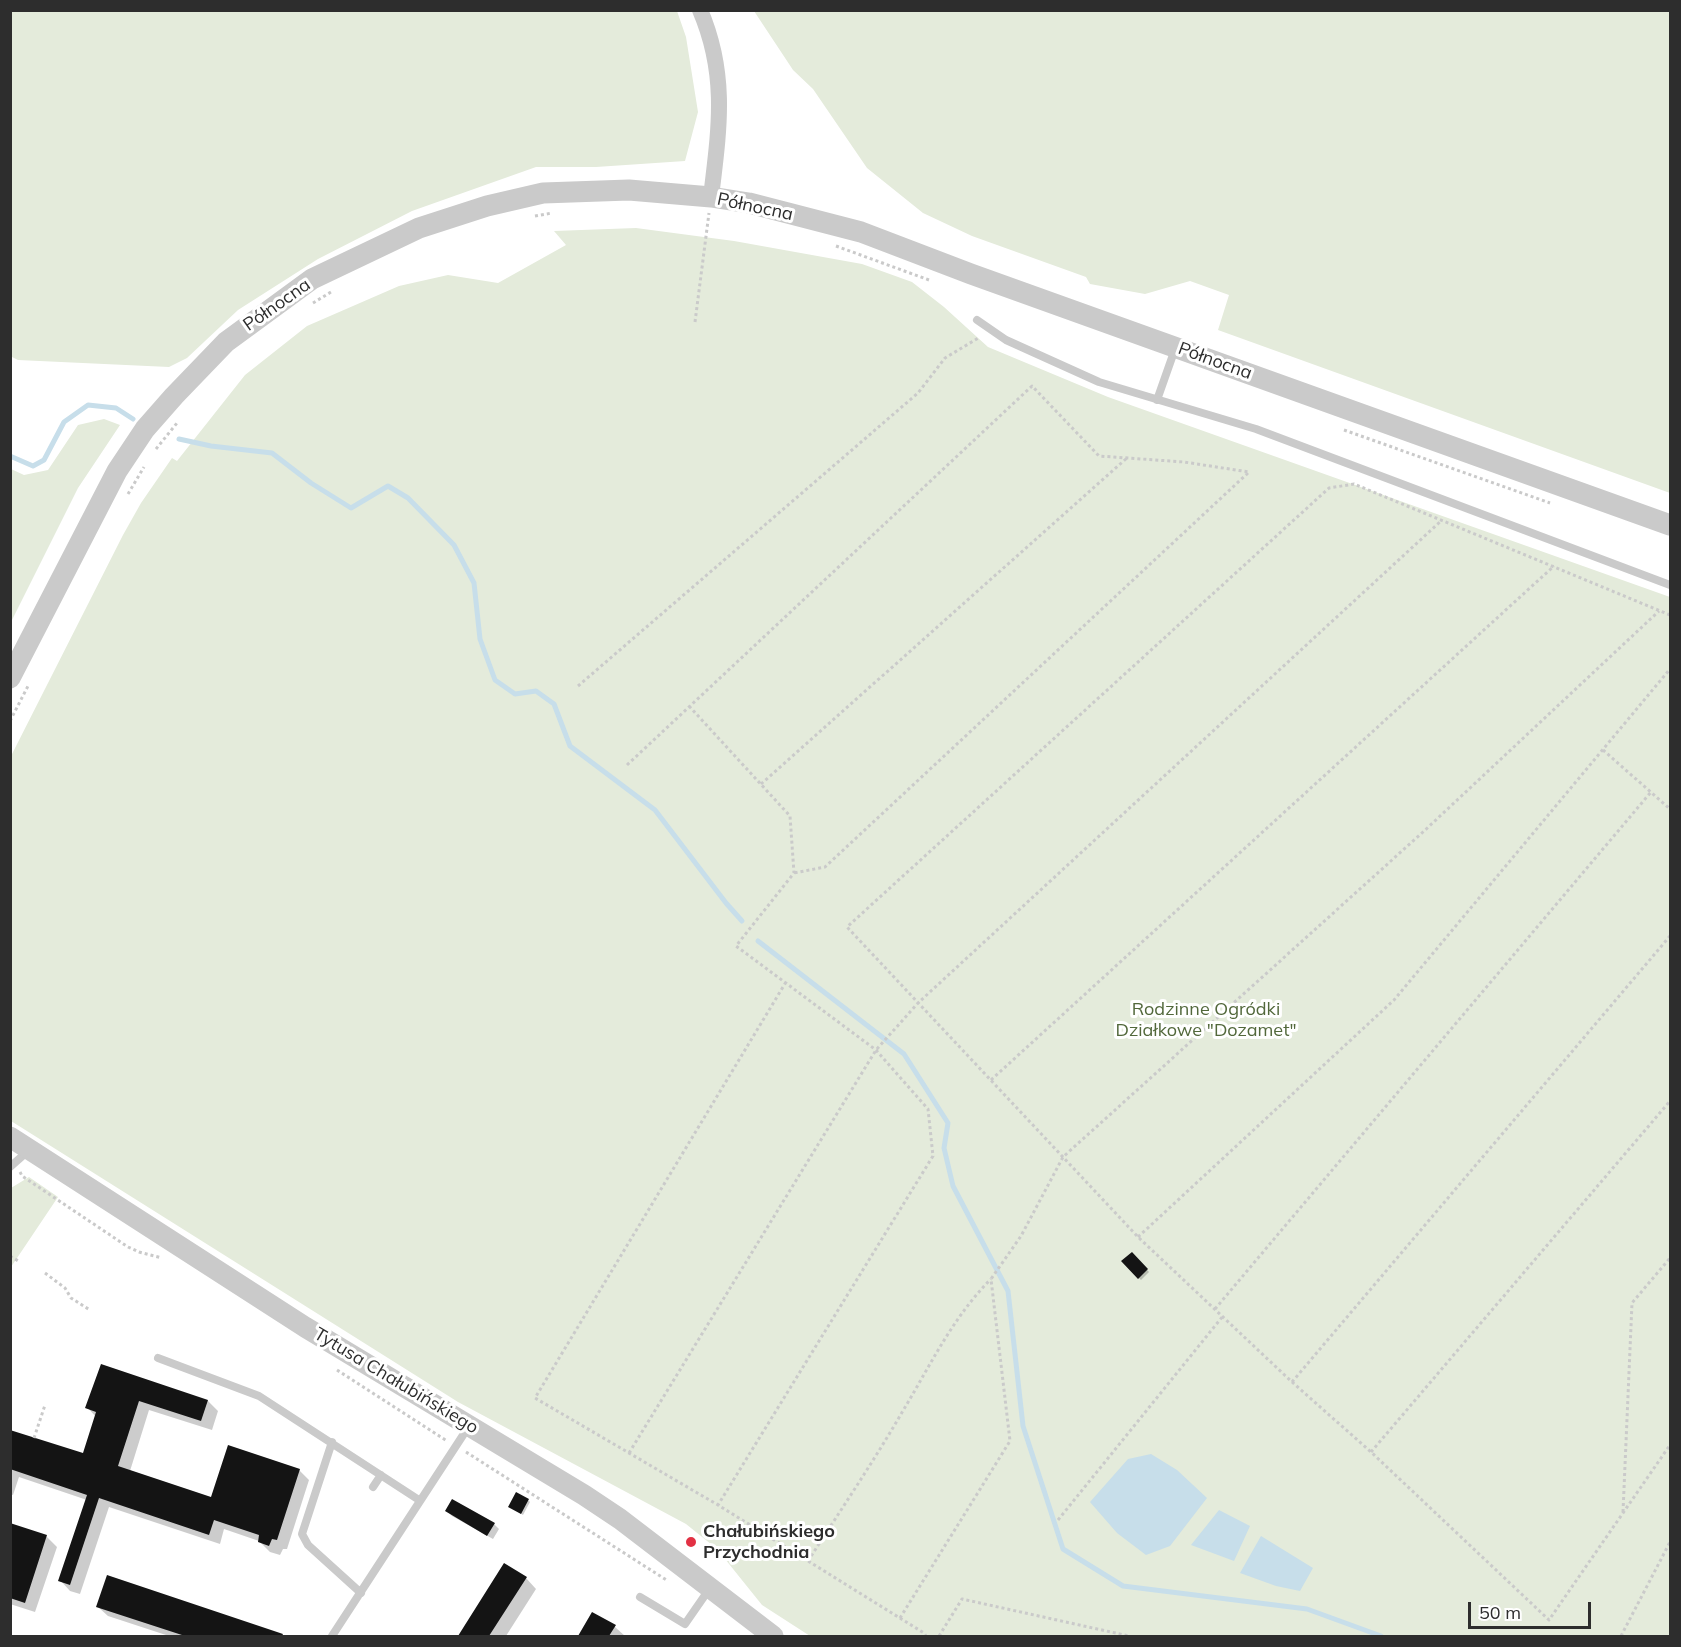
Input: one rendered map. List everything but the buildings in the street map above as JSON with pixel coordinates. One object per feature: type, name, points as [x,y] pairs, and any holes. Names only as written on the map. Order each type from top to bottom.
[{"type":"street","points":[[700,10],[710,36],[720,80],[718,133],[710,206]]},
{"type":"street","name":"Północna","points":[[10,678],[112,480],[145,429],[226,342],[312,279],[419,228],[487,206],[543,193],[629,190],[710,206],[749,203],[861,232],[1671,525]]},
{"type":"street","name":"Tytusa Chałubińskiego","points":[[10,1137],[18,1159],[92,1191],[305,1327],[585,1495],[773,1636]]},
{"type":"lane","points":[[977,320],[1006,340],[1099,382],[1256,429],[1671,585]]},
{"type":"lane","points":[[1156,399],[1176,347]]},
{"type":"lane","points":[[158,1358],[260,1396],[419,1500]]},
{"type":"lane","points":[[332,1636],[470,1425]]},
{"type":"lane","points":[[332,1442],[302,1534],[308,1545],[361,1593]]},
{"type":"lane","points":[[373,1486],[381,1475]]},
{"type":"lane","points":[[640,1597],[685,1624],[710,1588]]},
{"type":"path","points":[[710,206],[718,217]]},
{"type":"path","points":[[695,322],[710,206]]},
{"type":"path","points":[[527,217],[558,212]]},
{"type":"path","points":[[309,306],[339,287]]},
{"type":"path","points":[[578,686],[918,393],[945,358],[993,331]]},
{"type":"path","points":[[627,765],[1032,386],[1099,456],[1184,462],[1250,472],[825,867],[794,873],[736,946],[876,1050],[928,1109],[933,1156],[718,1505]]},
{"type":"path","points":[[152,454],[182,417]]},
{"type":"path","points":[[761,784],[1127,458]]},
{"type":"path","points":[[123,501],[146,463]]},
{"type":"path","points":[[1671,615],[1354,484],[1329,488],[848,927],[1138,1237],[1549,1620],[1671,1445]]},
{"type":"path","points":[[629,1453],[876,1050],[891,1031],[918,1003],[1442,520]]},
{"type":"path","points":[[991,1080],[1554,566]]},
{"type":"path","points":[[808,1561],[904,1410],[957,1320],[972,1298],[992,1278],[1037,1209],[1063,1156],[1423,832],[1659,610]]},
{"type":"path","points":[[1138,1237],[1394,1000],[1671,669]]},
{"type":"path","points":[[10,721],[32,679]]},
{"type":"path","points":[[689,706],[790,816],[794,873]]},
{"type":"path","points":[[1603,750],[1671,809]]},
{"type":"path","points":[[1215,1309],[1651,792]]},
{"type":"path","points":[[1292,1382],[1671,936]]},
{"type":"path","points":[[786,982],[535,1398],[718,1505],[926,1636]]},
{"type":"path","points":[[1371,1452],[1671,1101]]},
{"type":"path","points":[[18,1159],[22,1176],[128,1247],[162,1258]]},
{"type":"path","points":[[10,1256],[20,1262]]},
{"type":"path","points":[[1623,1514],[1632,1303],[1671,1258]]},
{"type":"path","points":[[45,1273],[65,1288],[71,1298],[90,1310]]},
{"type":"path","points":[[900,1618],[1010,1441],[992,1278]]},
{"type":"path","points":[[1058,1520],[1223,1316]]},
{"type":"path","points":[[329,1365],[670,1582]]},
{"type":"path","points":[[34,1438],[45,1405]]},
{"type":"path","points":[[1621,1636],[1671,1542]]},
{"type":"path","points":[[939,1636],[962,1599],[1129,1636]]},
{"type":"green space","points":[[10,11],[677,11],[686,37],[698,112],[685,161],[596,167],[536,167],[412,211],[318,259],[238,310],[187,358],[169,367],[18,360],[10,356]]},
{"type":"green space","points":[[754,11],[1670,11],[1670,493],[1218,330],[1229,295],[1190,281],[1145,294],[1090,284],[1086,277],[972,236],[923,213],[867,168],[813,89],[793,70]]},
{"type":"green space","name":"Rodzinne Ogródki Działkowe \"Dozamet\"","points":[[636,228],[734,241],[862,264],[912,282],[988,347],[1108,397],[1670,597],[1670,1636],[810,1636],[762,1605],[717,1549],[686,1524],[458,1402],[11,1121],[10,758],[123,535],[141,503],[172,458],[177,461],[245,375],[307,326],[399,286],[448,275],[498,283],[566,245],[554,231]]},
{"type":"green space","points":[[104,419],[120,425],[78,488],[11,622],[11,469],[24,475],[48,470],[78,425]]},
{"type":"green space","points":[[29,1177],[58,1197],[11,1267],[11,1188]]},
{"type":"water","points":[[1151,1454],[1177,1470],[1207,1498],[1170,1546],[1146,1555],[1117,1533],[1090,1502],[1128,1459]]},
{"type":"water","points":[[1219,1510],[1250,1526],[1234,1561],[1191,1545]]},
{"type":"water","points":[[1261,1536],[1313,1568],[1300,1591],[1276,1586],[1240,1573]]},
{"type":"waterway","points":[[10,456],[33,466],[44,460],[64,422],[88,405],[116,408],[133,419]]},
{"type":"waterway","points":[[179,439],[211,446],[272,453],[311,483],[351,508],[388,486],[408,498],[454,545],[474,583],[480,639],[495,680],[515,694],[536,691],[554,704],[570,746],[655,810],[742,921]]},
{"type":"waterway","points":[[758,941],[904,1054],[948,1123],[944,1148],[953,1186],[1008,1291],[1023,1426],[1063,1549],[1123,1586],[1307,1609],[1381,1636]]},
{"type":"place","name":"Chałubińskiego Przychodnia","points":[[691,1542]]}]
